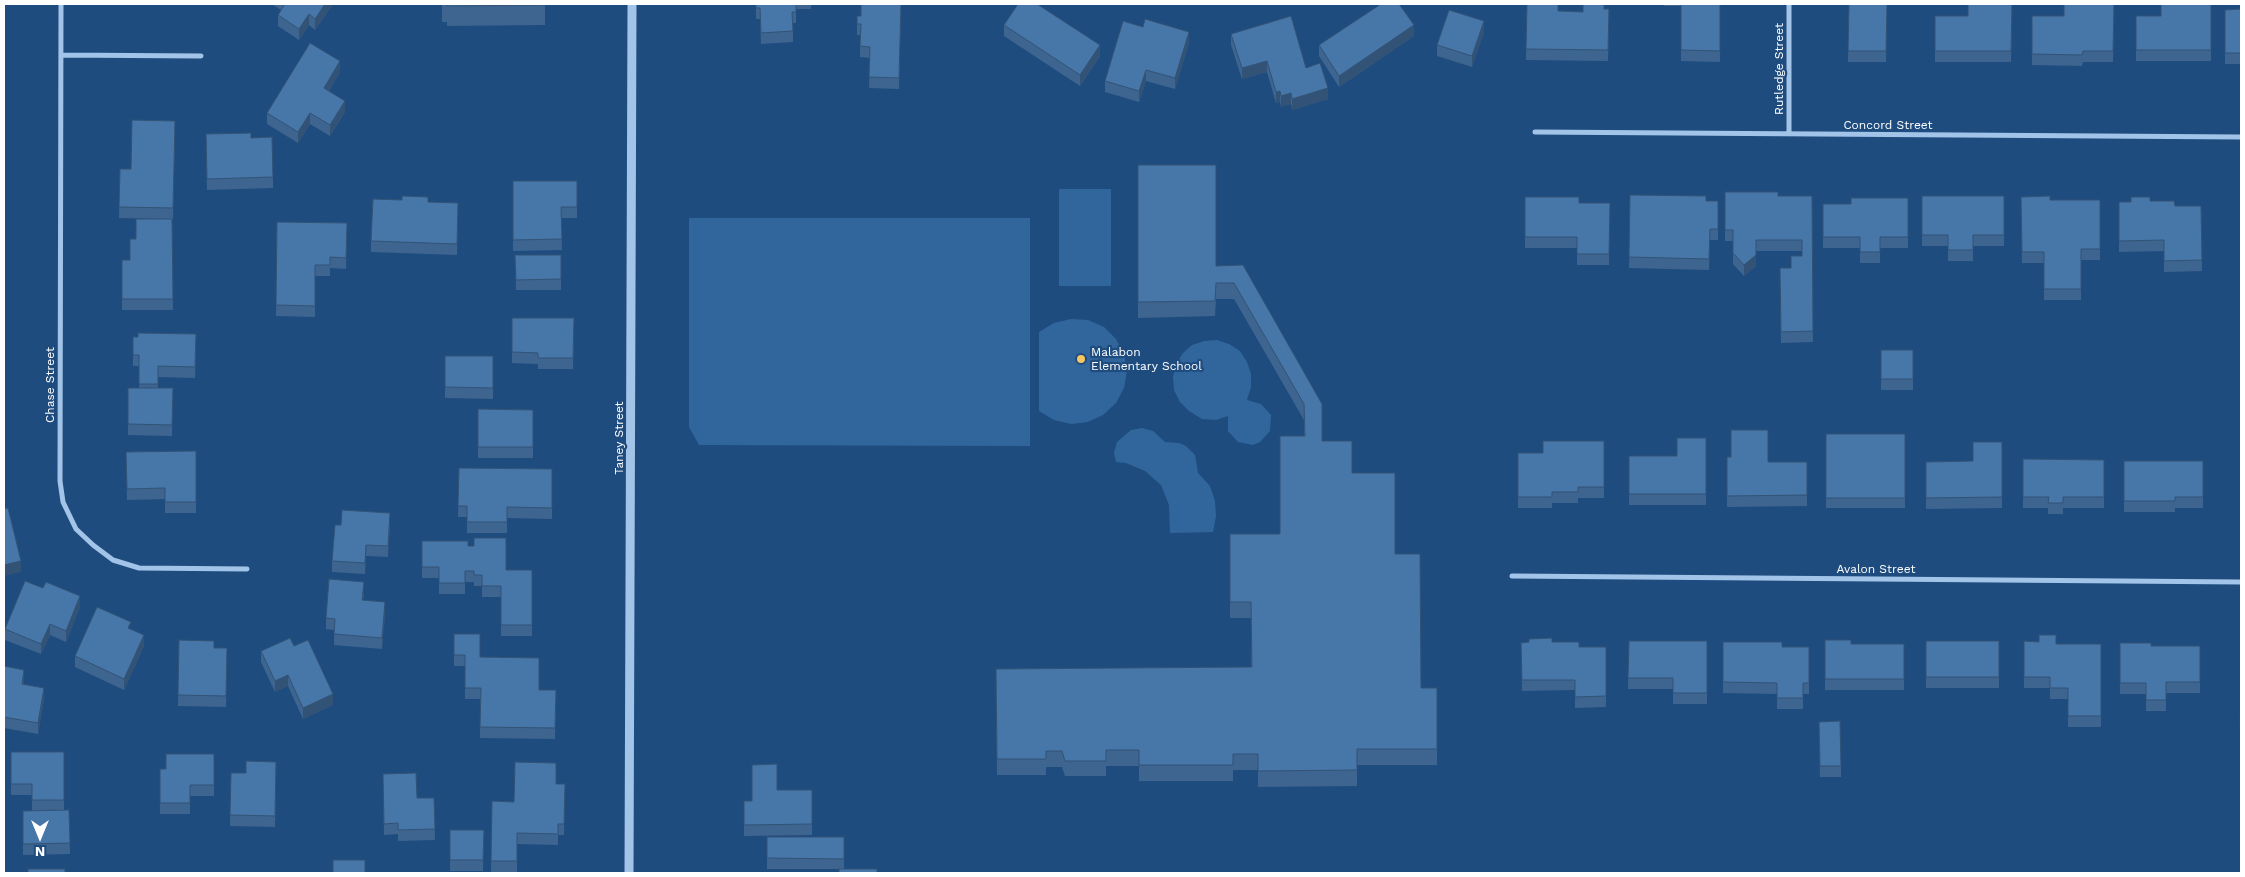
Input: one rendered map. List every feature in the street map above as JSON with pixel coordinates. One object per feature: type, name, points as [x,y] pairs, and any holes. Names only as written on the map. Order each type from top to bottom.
[{"type":"street","name":"Chase Street","points":[[61,4],[60,481],[63,502],[76,529],[92,546],[113,560],[139,568],[247,569]]},
{"type":"street","name":"Taney Street","points":[[630,873],[632,4]]},
{"type":"street","name":"Rutledge Street","points":[[1789,4],[1789,134]]},
{"type":"street","points":[[61,55],[201,56]]},
{"type":"street","name":"Concord Street","points":[[1535,132],[2241,137]]},
{"type":"street","name":"Avalon Street","points":[[1512,576],[2241,582]]},
{"type":"shaded area","points":[[1059,189],[1111,189],[1111,286],[1059,286]]},
{"type":"shaded area","points":[[689,218],[1030,218],[1030,446],[699,445],[689,427]]},
{"type":"shaded area","points":[[1071,319],[1088,320],[1104,327],[1116,339],[1124,354],[1127,371],[1124,388],[1116,403],[1103,415],[1088,422],[1071,424],[1054,420],[1039,411],[1039,332],[1054,323]]},
{"type":"shaded area","points":[[1217,340],[1229,344],[1240,351],[1247,362],[1251,374],[1251,387],[1247,400],[1261,404],[1271,415],[1270,431],[1260,442],[1253,445],[1238,442],[1228,431],[1228,416],[1216,420],[1202,419],[1189,411],[1180,402],[1174,390],[1173,377],[1176,364],[1183,353],[1192,345],[1204,341]]},
{"type":"shaded area","points":[[1142,428],[1153,431],[1165,442],[1179,443],[1186,446],[1195,455],[1198,473],[1210,486],[1215,501],[1216,516],[1213,532],[1170,533],[1169,505],[1161,485],[1145,471],[1126,463],[1116,462],[1114,453],[1117,442],[1131,430]]},
{"type":"building","points":[[285,4],[325,4],[315,19],[309,14],[299,29],[278,15]]},
{"type":"building","points":[[447,4],[545,4],[545,5],[447,6]]},
{"type":"building","points":[[756,4],[796,4],[796,12],[792,12],[793,31],[761,33],[760,8],[756,8]]},
{"type":"building","points":[[861,4],[901,4],[899,78],[869,77],[870,47],[860,46],[861,24],[857,24],[857,16],[861,16]]},
{"type":"building","points":[[1018,4],[1037,4],[1100,45],[1080,75],[1004,25]]},
{"type":"building","points":[[1381,4],[1399,4],[1414,25],[1339,76],[1319,45]]},
{"type":"building","points":[[1527,4],[1558,4],[1558,11],[1583,12],[1583,4],[1604,4],[1604,9],[1609,9],[1608,50],[1526,49]]},
{"type":"building","points":[[1681,4],[1720,4],[1720,51],[1681,50]]},
{"type":"building","points":[[1849,4],[1887,4],[1886,51],[1848,51]]},
{"type":"building","points":[[1968,4],[2012,4],[2011,51],[1935,51],[1935,16],[1968,16]]},
{"type":"building","points":[[2064,4],[2114,4],[2113,51],[2083,51],[2082,55],[2032,54],[2032,16],[2064,16]]},
{"type":"building","points":[[2161,4],[2211,4],[2211,50],[2136,50],[2136,16],[2161,16]]},
{"type":"building","points":[[2241,9],[2241,53],[2225,53],[2225,10]]},
{"type":"building","points":[[1449,10],[1484,21],[1472,56],[1437,45]]},
{"type":"building","points":[[1291,16],[1306,68],[1320,63],[1328,88],[1292,99],[1291,93],[1281,96],[1280,91],[1276,92],[1267,61],[1242,68],[1231,34]]},
{"type":"building","points":[[1145,19],[1189,32],[1175,78],[1146,70],[1139,91],[1105,81],[1123,21],[1143,27]]},
{"type":"building","points":[[310,43],[340,61],[324,88],[345,101],[330,125],[310,113],[298,132],[267,113]]},
{"type":"building","points":[[132,120],[175,121],[173,208],[119,207],[120,169],[131,169]]},
{"type":"building","points":[[251,133],[251,138],[272,137],[273,177],[207,179],[206,134]]},
{"type":"building","points":[[1138,165],[1216,165],[1216,266],[1243,265],[1322,404],[1322,441],[1352,441],[1352,473],[1395,473],[1395,554],[1420,554],[1421,688],[1437,688],[1437,749],[1357,749],[1357,770],[1258,771],[1258,754],[1233,754],[1233,765],[1139,765],[1139,750],[1106,750],[1106,761],[1065,761],[1062,751],[1046,751],[1046,759],[997,759],[996,669],[1252,667],[1251,602],[1230,602],[1230,534],[1280,534],[1280,436],[1305,436],[1304,404],[1234,283],[1216,283],[1215,301],[1138,302]]},
{"type":"building","points":[[513,181],[577,181],[577,207],[561,207],[562,239],[513,240]]},
{"type":"building","points":[[1725,192],[1778,192],[1778,196],[1812,196],[1813,331],[1781,332],[1780,268],[1791,268],[1791,256],[1802,256],[1802,240],[1756,240],[1756,255],[1744,265],[1733,253],[1733,230],[1725,230]]},
{"type":"building","points":[[1630,195],[1706,196],[1706,201],[1718,201],[1718,229],[1710,229],[1709,259],[1629,257]]},
{"type":"building","points":[[402,196],[428,197],[428,202],[458,203],[457,244],[371,241],[373,199],[402,200]]},
{"type":"building","points":[[1922,196],[2004,196],[2004,235],[1973,235],[1973,250],[1948,250],[1948,235],[1922,235]]},
{"type":"building","points":[[2050,196],[2050,200],[2100,200],[2100,249],[2081,249],[2081,289],[2044,289],[2044,252],[2022,252],[2021,197]]},
{"type":"building","points":[[1525,197],[1579,197],[1579,203],[1610,203],[1609,254],[1577,254],[1577,237],[1525,237]]},
{"type":"building","points":[[2131,197],[2150,197],[2150,201],[2174,201],[2175,206],[2201,206],[2202,260],[2164,261],[2164,240],[2119,241],[2119,202],[2131,202]]},
{"type":"building","points":[[1851,198],[1908,198],[1908,237],[1880,237],[1880,252],[1860,252],[1860,237],[1823,237],[1823,204],[1851,204]]},
{"type":"building","points":[[136,219],[172,219],[173,299],[122,299],[122,260],[130,260],[130,239],[136,239]]},
{"type":"building","points":[[277,222],[347,223],[346,258],[330,257],[330,265],[315,265],[315,306],[276,305]]},
{"type":"building","points":[[515,255],[561,255],[561,279],[516,280]]},
{"type":"building","points":[[512,318],[574,318],[573,358],[538,358],[538,353],[512,352]]},
{"type":"building","points":[[138,333],[196,334],[195,367],[158,366],[158,384],[139,384],[139,355],[133,355],[133,337],[138,337]]},
{"type":"building","points":[[1881,350],[1913,350],[1913,379],[1881,379]]},
{"type":"building","points":[[445,356],[493,356],[493,388],[445,387]]},
{"type":"building","points":[[128,388],[173,388],[172,425],[128,424]]},
{"type":"building","points":[[478,409],[533,410],[533,447],[478,447]]},
{"type":"building","points":[[1731,430],[1768,430],[1768,462],[1807,462],[1807,495],[1727,496],[1727,457],[1731,457]]},
{"type":"building","points":[[1826,434],[1905,434],[1905,498],[1826,498]]},
{"type":"building","points":[[1677,438],[1706,438],[1706,494],[1629,494],[1629,456],[1677,456]]},
{"type":"building","points":[[1543,441],[1604,441],[1604,487],[1578,487],[1578,492],[1552,492],[1552,497],[1518,497],[1518,453],[1543,453]]},
{"type":"building","points":[[1973,442],[2002,442],[2002,497],[1926,498],[1926,462],[1973,461]]},
{"type":"building","points":[[196,451],[196,502],[165,502],[165,488],[127,489],[126,452]]},
{"type":"building","points":[[2023,459],[2104,460],[2104,497],[2063,497],[2063,503],[2048,503],[2049,497],[2023,497]]},
{"type":"building","points":[[2124,461],[2203,461],[2203,497],[2175,497],[2175,501],[2124,501]]},
{"type":"building","points":[[459,468],[552,469],[552,508],[507,507],[507,522],[467,522],[467,506],[458,506]]},
{"type":"building","points":[[8,508],[21,561],[4,565],[4,509]]},
{"type":"building","points":[[342,510],[390,513],[388,546],[366,545],[365,563],[332,561],[335,525],[341,525]]},
{"type":"building","points":[[474,538],[506,538],[506,570],[532,570],[532,625],[501,625],[501,586],[482,586],[482,575],[474,575],[474,571],[465,571],[465,583],[439,583],[439,567],[422,567],[422,541],[468,541],[468,546],[474,546]]},
{"type":"building","points":[[329,579],[364,582],[362,600],[385,602],[382,638],[334,634],[335,619],[326,618]]},
{"type":"building","points":[[25,581],[43,588],[46,582],[80,596],[66,631],[50,624],[41,644],[5,629]]},
{"type":"building","points":[[97,607],[131,622],[128,628],[144,635],[124,679],[75,656]]},
{"type":"building","points":[[454,634],[480,634],[480,657],[539,658],[539,690],[556,690],[555,728],[480,727],[481,688],[465,688],[465,655],[454,655]]},
{"type":"building","points":[[2039,635],[2056,635],[2056,644],[2101,644],[2101,716],[2068,716],[2068,688],[2050,688],[2050,677],[2024,677],[2024,641],[2039,642]]},
{"type":"building","points":[[290,638],[294,646],[308,640],[333,694],[303,708],[288,675],[275,681],[261,651]]},
{"type":"building","points":[[1552,638],[1552,642],[1579,642],[1579,647],[1606,647],[1606,696],[1575,697],[1575,680],[1522,680],[1521,643],[1529,642],[1529,639]]},
{"type":"building","points":[[179,640],[214,641],[214,648],[227,648],[226,696],[178,695]]},
{"type":"building","points":[[1825,640],[1851,640],[1851,644],[1904,644],[1904,679],[1825,679]]},
{"type":"building","points":[[1629,641],[1707,641],[1707,693],[1673,693],[1673,678],[1628,678]]},
{"type":"building","points":[[1926,641],[1999,641],[1999,677],[1926,677]]},
{"type":"building","points":[[1723,642],[1782,642],[1782,647],[1809,647],[1809,683],[1803,683],[1803,698],[1777,698],[1777,683],[1723,682]]},
{"type":"building","points":[[2120,643],[2151,643],[2151,646],[2200,646],[2200,682],[2166,682],[2166,700],[2146,700],[2146,683],[2120,683]]},
{"type":"building","points":[[4,666],[24,670],[22,684],[44,688],[38,723],[4,717]]},
{"type":"building","points":[[2241,685],[2241,728],[2240,728]]},
{"type":"building","points":[[1840,721],[1841,766],[1820,766],[1819,722]]},
{"type":"building","points":[[11,752],[64,752],[64,800],[32,800],[32,784],[11,784]]},
{"type":"building","points":[[166,754],[214,754],[214,785],[190,785],[190,803],[160,803],[160,769],[166,769]]},
{"type":"building","points":[[246,761],[276,762],[275,816],[230,815],[231,773],[246,773]]},
{"type":"building","points":[[515,762],[556,763],[556,784],[565,784],[564,824],[558,824],[558,834],[517,833],[517,861],[491,861],[492,801],[514,802]]},
{"type":"building","points":[[777,764],[777,790],[812,790],[812,824],[744,825],[744,801],[752,801],[752,765]]},
{"type":"building","points":[[416,773],[417,798],[434,798],[435,829],[398,830],[398,823],[384,824],[383,774]]},
{"type":"building","points":[[69,810],[70,843],[23,844],[23,811]]},
{"type":"building","points":[[450,830],[484,830],[483,860],[450,860]]},
{"type":"building","points":[[767,837],[844,837],[844,859],[767,858]]},
{"type":"building","points":[[333,860],[365,860],[365,873],[333,873]]},
{"type":"building","points":[[28,869],[65,869],[65,873],[28,873]]},
{"type":"building","points":[[839,869],[877,869],[877,873],[839,873]]},
{"type":"place","name":"Malabon Elementary School","points":[[1081,359]]}]
